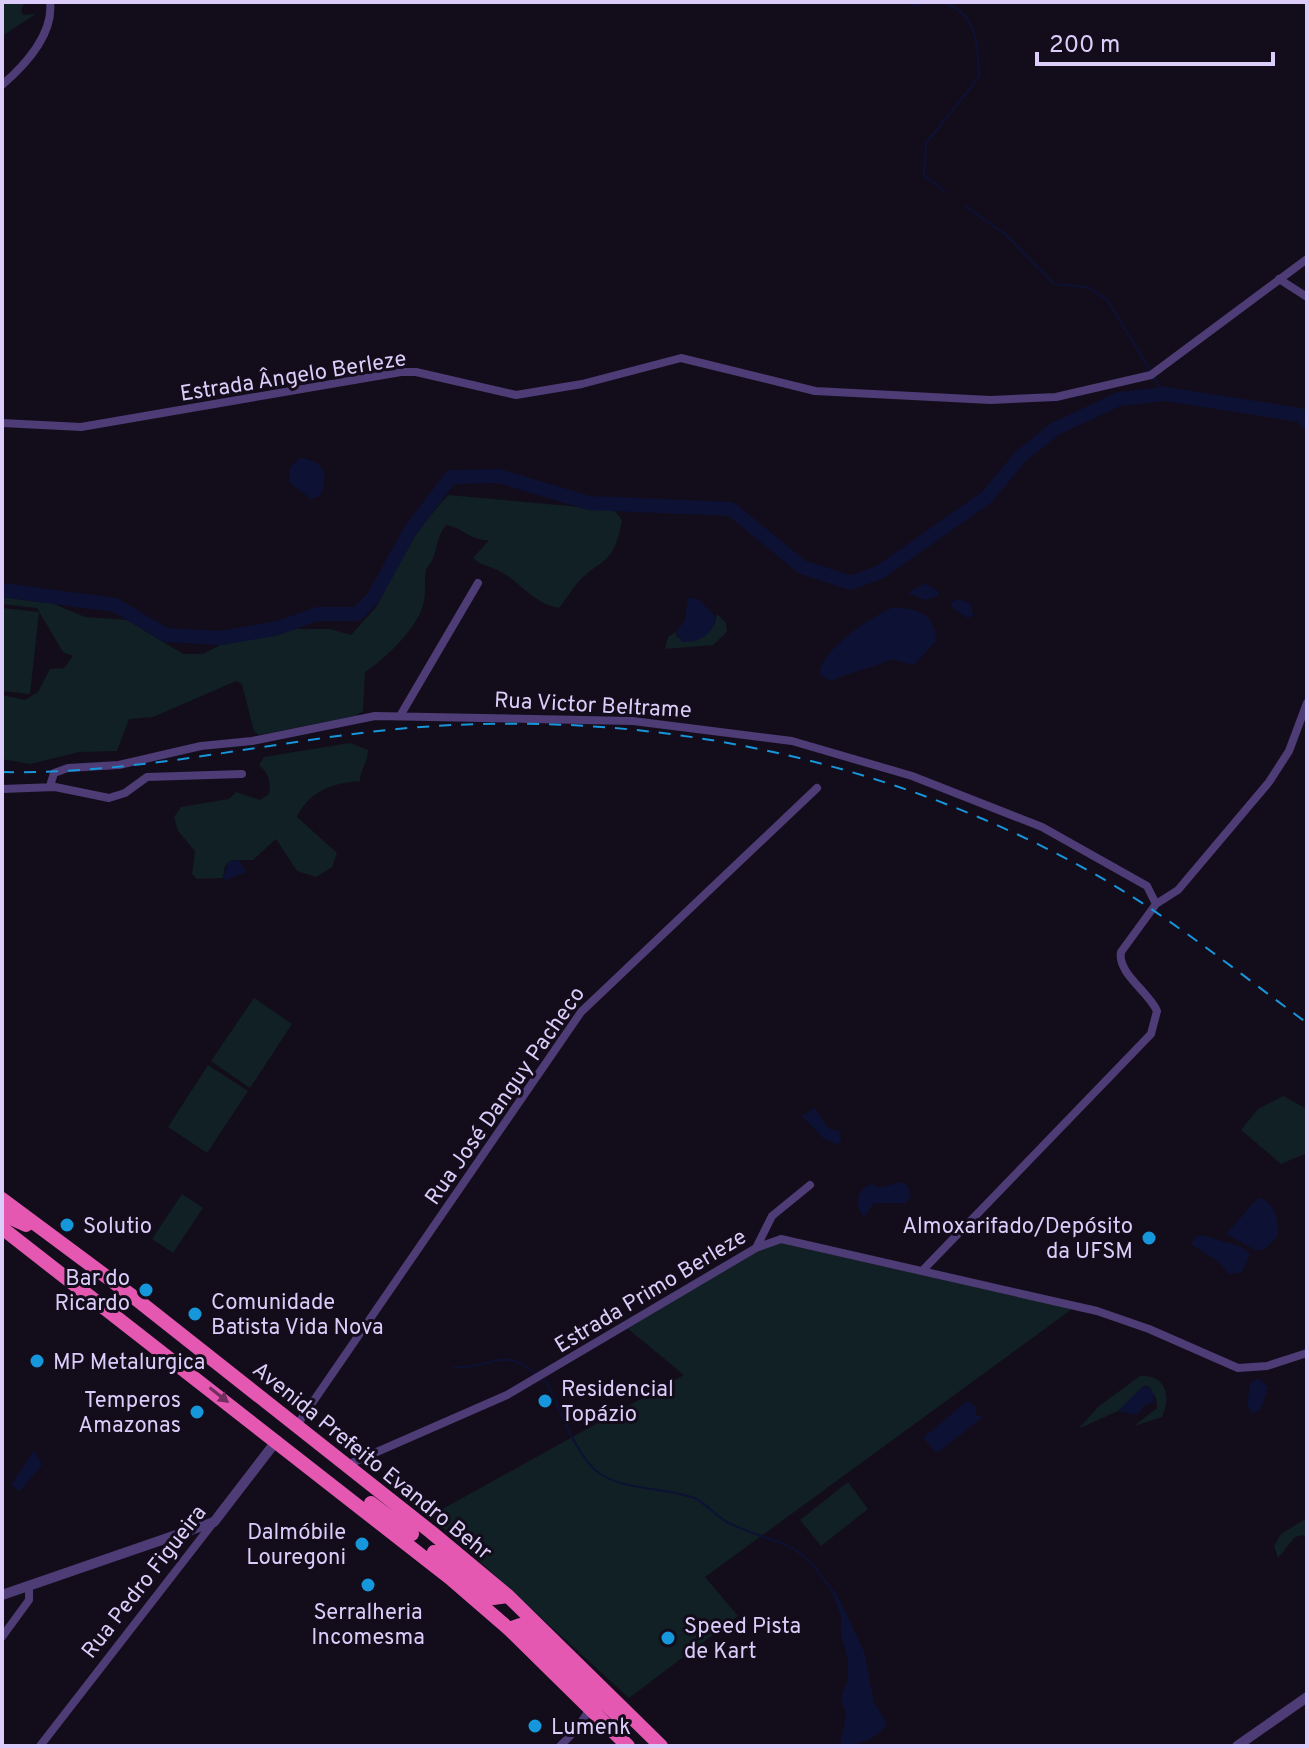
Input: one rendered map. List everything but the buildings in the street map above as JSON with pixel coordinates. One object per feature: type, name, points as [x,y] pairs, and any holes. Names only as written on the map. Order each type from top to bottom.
[{"type":"highway","name":"Avenida Prefeito Evandro Behr","points":[[2,1199],[297,1425],[508,1596],[658,1743]]},
{"type":"highway","points":[[2,1214],[58,1241]]},
{"type":"highway","name":"Avenida Prefeito Evandro Behr","points":[[2,1228],[328,1480],[509,1629],[628,1746]]},
{"type":"highway","points":[[328,1480],[387,1514],[493,1598],[508,1596]]},
{"type":"highway","points":[[509,1629],[520,1625],[603,1704],[658,1743]]},
{"type":"street","points":[[2,85],[17,72],[40,40],[51,11],[50,2]]},
{"type":"street","name":"Estrada Ângelo Berleze","points":[[2,423],[81,427],[401,372],[416,372],[516,395],[582,384],[681,358],[815,391],[990,400],[1056,397],[1151,375],[1307,259]]},
{"type":"street","points":[[1279,279],[1307,297]]},
{"type":"street","points":[[400,716],[478,583]]},
{"type":"street","points":[[922,1271],[1151,1034],[1157,1011],[1147,992],[1123,968],[1120,957],[1156,904],[1178,890],[1269,782],[1289,751],[1307,703]]},
{"type":"street","name":"Rua Victor Beltrame","points":[[2,789],[50,786],[54,773],[68,768],[119,765],[375,716],[633,721],[792,741],[912,776],[1042,827],[1147,886],[1156,904]]},
{"type":"street","points":[[50,786],[109,798],[125,793],[147,777],[242,774]]},
{"type":"street","name":"Rua José Danguy Pacheco","points":[[297,1425],[581,1012],[817,788]]},
{"type":"street","points":[[756,1248],[772,1216],[810,1185]]},
{"type":"street","name":"Estrada Primo Berleze","points":[[347,1465],[507,1395],[756,1248],[781,1239],[1119,1318],[1238,1368],[1267,1366],[1307,1353]]},
{"type":"street","name":"Rua Pedro Figueira","points":[[40,1746],[277,1440]]},
{"type":"street","points":[[2,1595],[214,1522]]},
{"type":"street","points":[[2,1637],[29,1600],[29,1585]]},
{"type":"street","points":[[1237,1746],[1307,1697]]},
{"type":"street","points":[[560,1746],[590,1709]]},
{"type":"street","points":[[576,1730],[606,1724]]},
{"type":"shaded area","points":[[2,2],[25,2],[21,10],[23,15],[36,14],[2,36]]},
{"type":"shaded area","points":[[300,458],[315,462],[323,470],[320,496],[311,499],[290,483],[289,468]]},
{"type":"shaded area","points":[[448,495],[614,510],[622,520],[610,555],[584,576],[559,608],[535,598],[509,577],[473,558],[489,540],[446,525],[426,569],[421,611],[400,641],[365,672],[363,711],[355,716],[259,735],[254,731],[242,684],[236,681],[153,717],[129,719],[117,751],[79,752],[30,764],[2,759],[2,695],[25,700],[38,692],[50,669],[64,668],[73,656],[63,652],[37,608],[2,604],[2,597],[54,604],[85,617],[127,620],[183,654],[203,654],[226,642],[297,629],[330,629],[351,635],[377,606],[411,538]]},
{"type":"shaded area","points":[[925,583],[939,592],[938,596],[925,600],[908,593]]},
{"type":"shaded area","points":[[688,598],[698,599],[716,617],[712,628],[704,636],[682,642],[676,632],[685,620]]},
{"type":"shaded area","points":[[958,599],[971,604],[973,616],[967,618],[952,607],[952,602]]},
{"type":"shaded area","points":[[893,607],[917,611],[933,624],[936,641],[914,665],[891,659],[831,681],[820,675],[822,666],[837,645]]},
{"type":"shaded area","points":[[2,608],[39,612],[30,694],[2,691]]},
{"type":"shaded area","points":[[717,614],[726,623],[727,632],[713,645],[665,649],[668,637],[676,632],[677,638],[715,624]]},
{"type":"shaded area","points":[[350,743],[368,750],[360,781],[323,790],[308,801],[297,817],[337,853],[332,867],[316,877],[297,871],[276,839],[253,860],[232,860],[225,866],[223,878],[197,879],[192,874],[195,851],[178,831],[174,817],[181,807],[229,799],[236,792],[260,800],[269,794],[270,789],[267,775],[259,765],[264,757]]},
{"type":"shaded area","points":[[239,860],[246,872],[223,881],[228,862]]},
{"type":"shaded area","points":[[254,998],[292,1024],[250,1088],[211,1061]]},
{"type":"shaded area","points":[[208,1065],[248,1091],[207,1153],[168,1127]]},
{"type":"shaded area","points":[[1283,1096],[1307,1109],[1307,1153],[1281,1164],[1241,1130],[1258,1109]]},
{"type":"shaded area","points":[[815,1108],[828,1128],[840,1132],[838,1145],[823,1138],[802,1116]]},
{"type":"shaded area","points":[[901,1182],[907,1185],[911,1196],[906,1203],[874,1203],[864,1217],[858,1202],[863,1189],[873,1184],[878,1188]]},
{"type":"shaded area","points":[[182,1194],[203,1208],[173,1253],[152,1239]]},
{"type":"shaded area","points":[[1258,1198],[1272,1207],[1278,1224],[1278,1236],[1264,1250],[1255,1250],[1226,1234]]},
{"type":"shaded area","points":[[1202,1235],[1242,1247],[1250,1254],[1242,1272],[1229,1274],[1219,1262],[1191,1244]]},
{"type":"shaded area","points":[[780,1243],[1072,1309],[705,1577],[738,1616],[629,1698],[430,1516],[684,1375],[627,1328],[764,1248]]},
{"type":"shaded area","points":[[1140,1376],[1149,1376],[1161,1383],[1166,1395],[1162,1417],[1134,1426],[1157,1408],[1156,1398],[1148,1386],[1143,1386],[1118,1411],[1078,1429],[1099,1406]]},
{"type":"shaded area","points":[[1258,1378],[1268,1387],[1261,1409],[1252,1414],[1247,1406],[1250,1384]]},
{"type":"shaded area","points":[[1143,1386],[1152,1389],[1154,1402],[1145,1405],[1137,1415],[1118,1411]]},
{"type":"shaded area","points":[[967,1401],[976,1407],[976,1415],[983,1417],[937,1453],[923,1438]]},
{"type":"shaded area","points":[[34,1450],[42,1465],[19,1492],[12,1484]]},
{"type":"shaded area","points":[[848,1482],[868,1509],[821,1546],[800,1520]]},
{"type":"shaded area","points":[[1307,1518],[1307,1541],[1304,1535],[1295,1537],[1278,1558],[1274,1546],[1281,1534]]},
{"type":"shaded area","points":[[835,1591],[864,1651],[874,1703],[887,1723],[866,1741],[852,1745],[840,1744],[846,1715],[841,1697],[848,1679],[848,1660],[841,1635],[841,1616],[832,1592]]},
{"type":"waterway","points":[[905,2],[916,6],[921,2]]},
{"type":"waterway","points":[[941,2],[963,14],[974,31],[979,77],[926,143],[924,176],[945,191]]},
{"type":"waterway","points":[[965,206],[1005,234],[1054,284],[1088,287],[1108,301],[1150,370]]},
{"type":"waterway","points":[[1153,376],[1165,394]]},
{"type":"waterway","points":[[2,590],[115,605],[166,635],[222,638],[278,628],[317,614],[357,614],[373,598],[410,531],[451,477],[499,476],[589,503],[731,509],[802,567],[851,583],[880,572],[987,497],[1021,456],[1055,429],[1119,399],[1165,394],[1300,415],[1307,422]]},
{"type":"waterway","points":[[454,1367],[504,1360],[523,1365],[535,1373]]},
{"type":"waterway","points":[[540,1377],[547,1383],[583,1456],[599,1473],[621,1483],[699,1500],[729,1523],[797,1551],[833,1592]]},
{"type":"railway","points":[[2,772],[104,768],[357,733],[497,724],[585,726],[674,734],[761,749],[847,771],[931,798],[1012,832],[1091,872],[1147,906],[1307,1023]]},
{"type":"place","name":"Solutio","points":[[67,1225]]},
{"type":"place","name":"Almoxarifado/Depósito da UFSM","points":[[1149,1238]]},
{"type":"place","name":"Bar do Ricardo","points":[[146,1290]]},
{"type":"place","name":"Comunidade Batista Vida Nova","points":[[195,1314]]},
{"type":"place","name":"MP Metalurgica","points":[[37,1361]]},
{"type":"place","name":"Residencial Topázio","points":[[545,1401]]},
{"type":"place","name":"Temperos Amazonas","points":[[197,1412]]},
{"type":"place","name":"Dalmóbile Louregoni","points":[[362,1544]]},
{"type":"place","name":"Serralheria Incomesma","points":[[368,1585]]},
{"type":"place","name":"Speed Pista de Kart","points":[[668,1638]]},
{"type":"place","name":"Lumenk","points":[[535,1726]]}]
